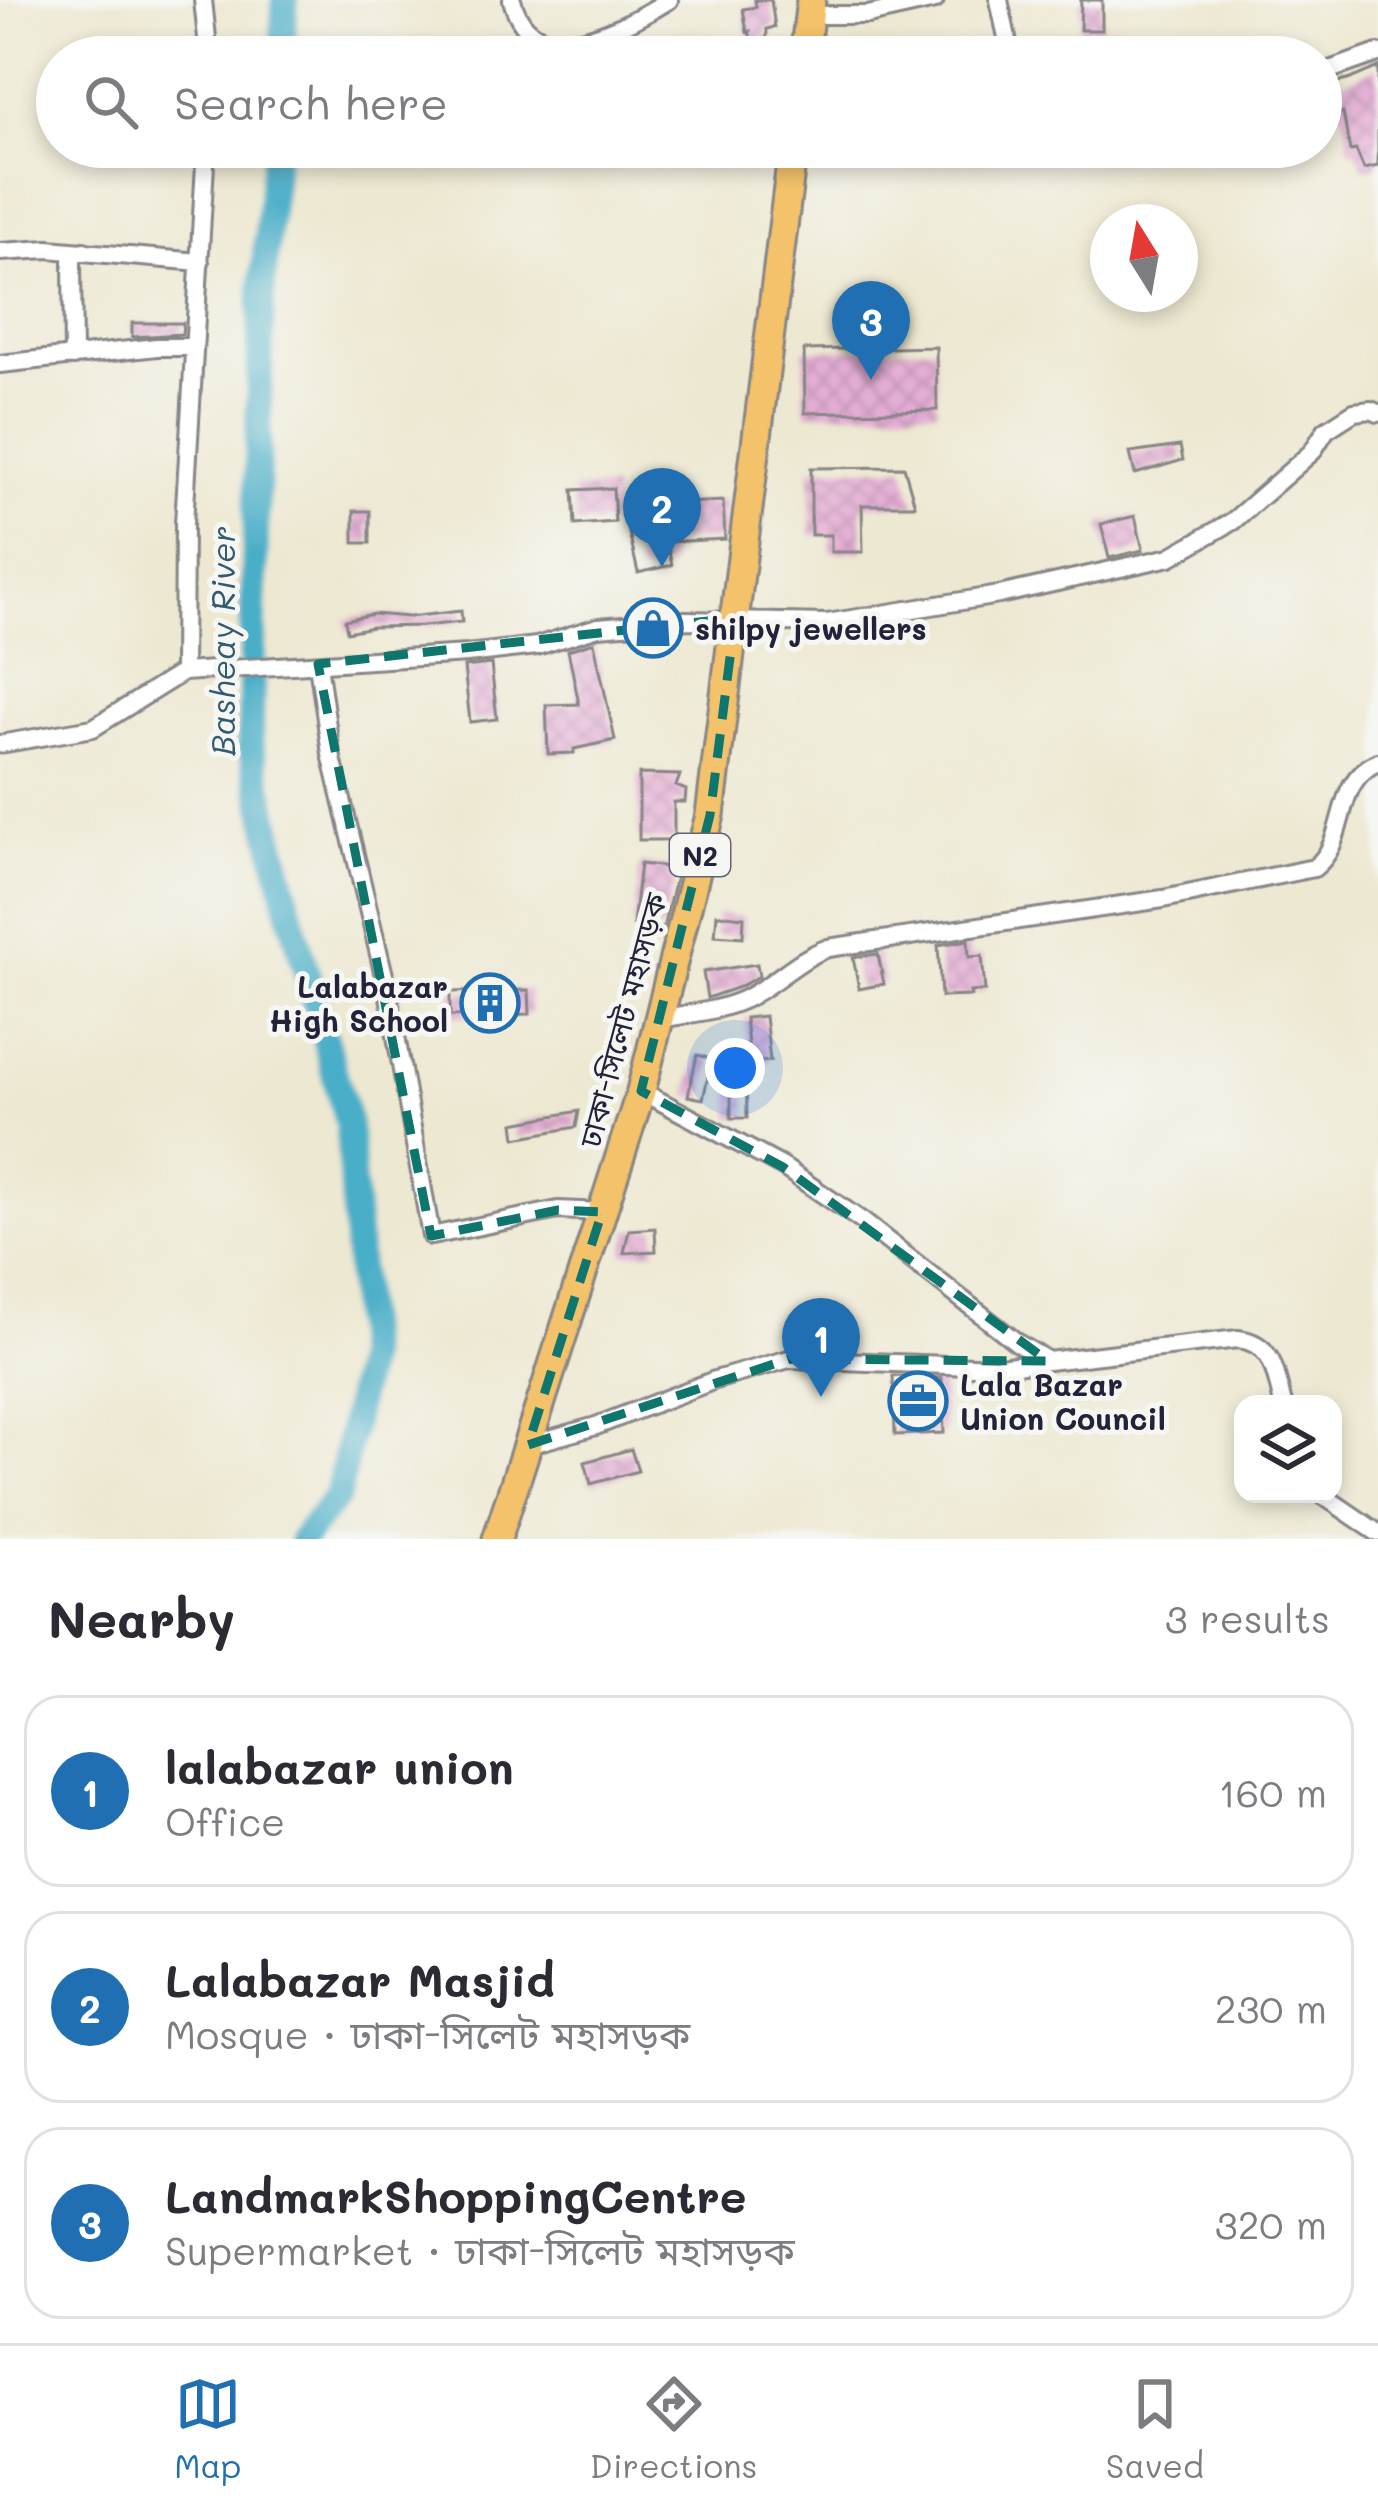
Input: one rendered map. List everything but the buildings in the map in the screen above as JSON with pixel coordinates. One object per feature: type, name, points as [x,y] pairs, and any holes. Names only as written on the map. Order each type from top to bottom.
[{"type":"highway","name":"ঢাকা-সিলেট মহাসড়ক","points":[[497,1539],[641,1090],[710,815],[790,168]]},
{"type":"street","points":[[203,0],[207,36]]},
{"type":"street","points":[[512,0],[516,14],[538,36]]},
{"type":"street","points":[[594,36],[669,0]]},
{"type":"street","points":[[810,8],[868,15],[934,0]]},
{"type":"street","points":[[999,0],[1007,36]]},
{"type":"street","points":[[1342,66],[1378,53]]},
{"type":"street","points":[[183,672],[184,524],[205,168]]},
{"type":"street","points":[[0,252],[84,251],[200,262]]},
{"type":"street","points":[[73,357],[72,261],[75,253],[84,251]]},
{"type":"street","points":[[0,364],[193,347]]},
{"type":"street","points":[[0,743],[93,728],[183,672],[537,646],[598,627],[735,618],[770,624],[827,622],[999,595],[1170,557],[1232,521],[1312,452],[1326,430],[1354,412],[1378,413]]},
{"type":"street","points":[[310,665],[389,996],[431,1235],[558,1210],[602,1212]]},
{"type":"street","points":[[659,1019],[743,1000],[810,954],[829,948],[1163,899],[1314,868],[1325,860],[1354,779],[1378,762]]},
{"type":"street","points":[[641,1090],[783,1167],[1048,1361]]},
{"type":"street","points":[[528,1444],[596,1426],[715,1380],[789,1359],[999,1366],[1238,1339],[1255,1341],[1269,1353],[1281,1395]]},
{"type":"street","points":[[1334,1503],[1378,1533]]},
{"type":"highlighted area","points":[[735,618],[710,815],[641,1091],[783,1167],[1048,1361],[789,1359],[528,1445],[602,1212],[558,1210],[431,1236],[318,664]]},
{"type":"waterway","name":"Basheay River","points":[[283,36],[285,0]]},
{"type":"waterway","name":"Basheay River","points":[[274,168],[262,288],[250,746],[348,1123],[365,1359],[338,1495],[302,1539]]},
{"type":"place","name":"LandmarkShoppingCentre","points":[[871,380]]},
{"type":"place","name":"Lalabazar Masjid","points":[[662,567]]},
{"type":"place","name":"shilpy jewellers","points":[[653,628]]},
{"type":"place","name":"Lalabazar High School","points":[[490,1003]]},
{"type":"place","name":"lalabazar union","points":[[821,1397]]},
{"type":"place","name":"Lala Bazar Union Council","points":[[918,1401]]}]
